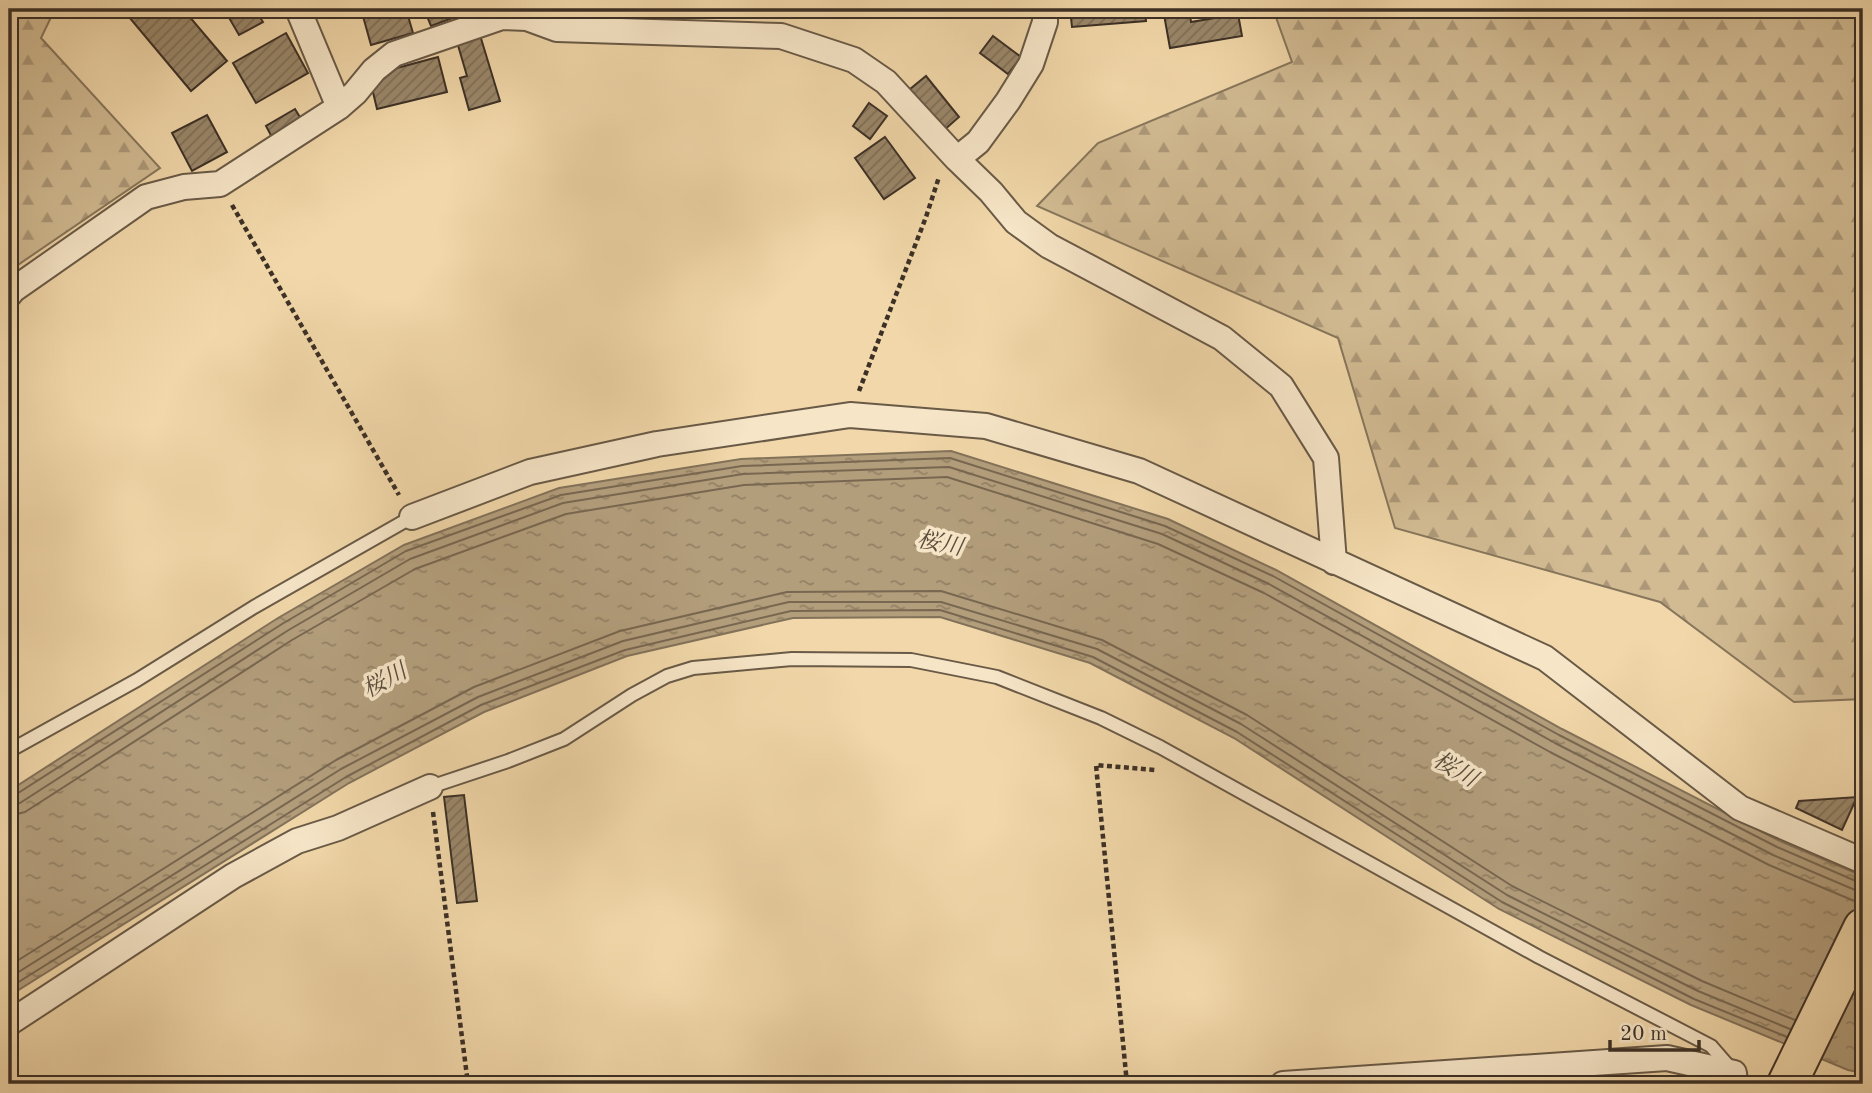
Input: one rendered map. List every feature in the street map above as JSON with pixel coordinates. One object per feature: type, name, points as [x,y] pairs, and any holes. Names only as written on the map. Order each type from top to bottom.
[{"type":"main road","points":[[1792,1074],[1863,928]]},
{"type":"street","points":[[298,9],[340,107]]},
{"type":"street","points":[[957,159],[978,142],[1031,64],[1045,22],[1045,9]]},
{"type":"street","points":[[9,295],[57,258],[146,197],[184,187],[220,184],[340,107],[373,70],[394,54],[502,17],[527,18],[557,29],[781,36],[854,60],[886,82],[1016,222],[1049,246],[1222,338],[1280,386],[1326,458],[1334,562]]},
{"type":"street","points":[[412,517],[530,472],[657,444],[850,415],[986,426],[1139,471],[1545,658],[1740,808],[1863,861]]},
{"type":"street","points":[[9,1023],[244,870],[297,841],[338,828],[430,787]]},
{"type":"street","points":[[1283,1084],[1667,1058],[1735,1079]]},
{"type":"lane","points":[[9,751],[136,680],[254,607],[412,517]]},
{"type":"lane","points":[[430,787],[565,739],[632,695],[667,676],[693,668],[792,659],[911,660],[997,677],[1101,718],[1160,747],[1539,957],[1711,1046],[1735,1079]]},
{"type":"path","points":[[850,415],[938,180],[945,167],[957,159]]},
{"type":"path","points":[[220,184],[412,517]]},
{"type":"path","points":[[1096,765],[1128,1084]]},
{"type":"path","points":[[430,787],[468,1084]]},
{"type":"green space","points":[[9,9],[55,9],[41,38],[160,168],[9,271]]},
{"type":"green space","points":[[1273,9],[1863,9],[1863,699],[1794,702],[1660,602],[1395,528],[1338,338],[1037,206],[1098,143],[1292,62]]},
{"type":"water","name":"桜川","points":[[951,451],[1168,519],[1276,570],[1562,729],[1780,841],[1863,876],[1863,1073],[1848,1070],[1691,1005],[1499,909],[1234,738],[1090,663],[940,617],[793,618],[627,656],[484,712],[349,783],[9,996],[9,791],[278,618],[404,545],[559,488],[741,459]]},
{"type":"building","points":[[183,9],[227,61],[191,91],[124,11]]},
{"type":"building","points":[[224,9],[255,9],[263,22],[239,35]]},
{"type":"building","points":[[361,9],[406,9],[413,33],[371,45]]},
{"type":"building","points":[[424,9],[477,9],[431,26]]},
{"type":"building","points":[[1070,9],[1145,9],[1146,21],[1072,27]]},
{"type":"building","points":[[1163,9],[1189,9],[1191,22],[1238,14],[1242,36],[1170,48]]},
{"type":"building","points":[[286,33],[308,73],[256,103],[233,63]]},
{"type":"building","points":[[480,35],[500,101],[469,110],[460,78],[467,76],[457,42]]},
{"type":"building","points":[[993,36],[1021,57],[1008,74],[980,53]]},
{"type":"building","points":[[438,57],[447,92],[377,109],[372,88],[397,68]]},
{"type":"building","points":[[926,76],[959,117],[943,131],[909,90]]},
{"type":"building","points":[[869,103],[887,116],[870,139],[853,126]]},
{"type":"building","points":[[295,109],[304,124],[274,141],[266,126]]},
{"type":"building","points":[[207,115],[227,152],[192,171],[172,133]]},
{"type":"building","points":[[885,137],[915,178],[884,199],[855,158]]},
{"type":"building","points":[[464,795],[477,901],[457,903],[444,797]]},
{"type":"building","points":[[1857,797],[1842,830],[1796,808],[1799,801]]}]
